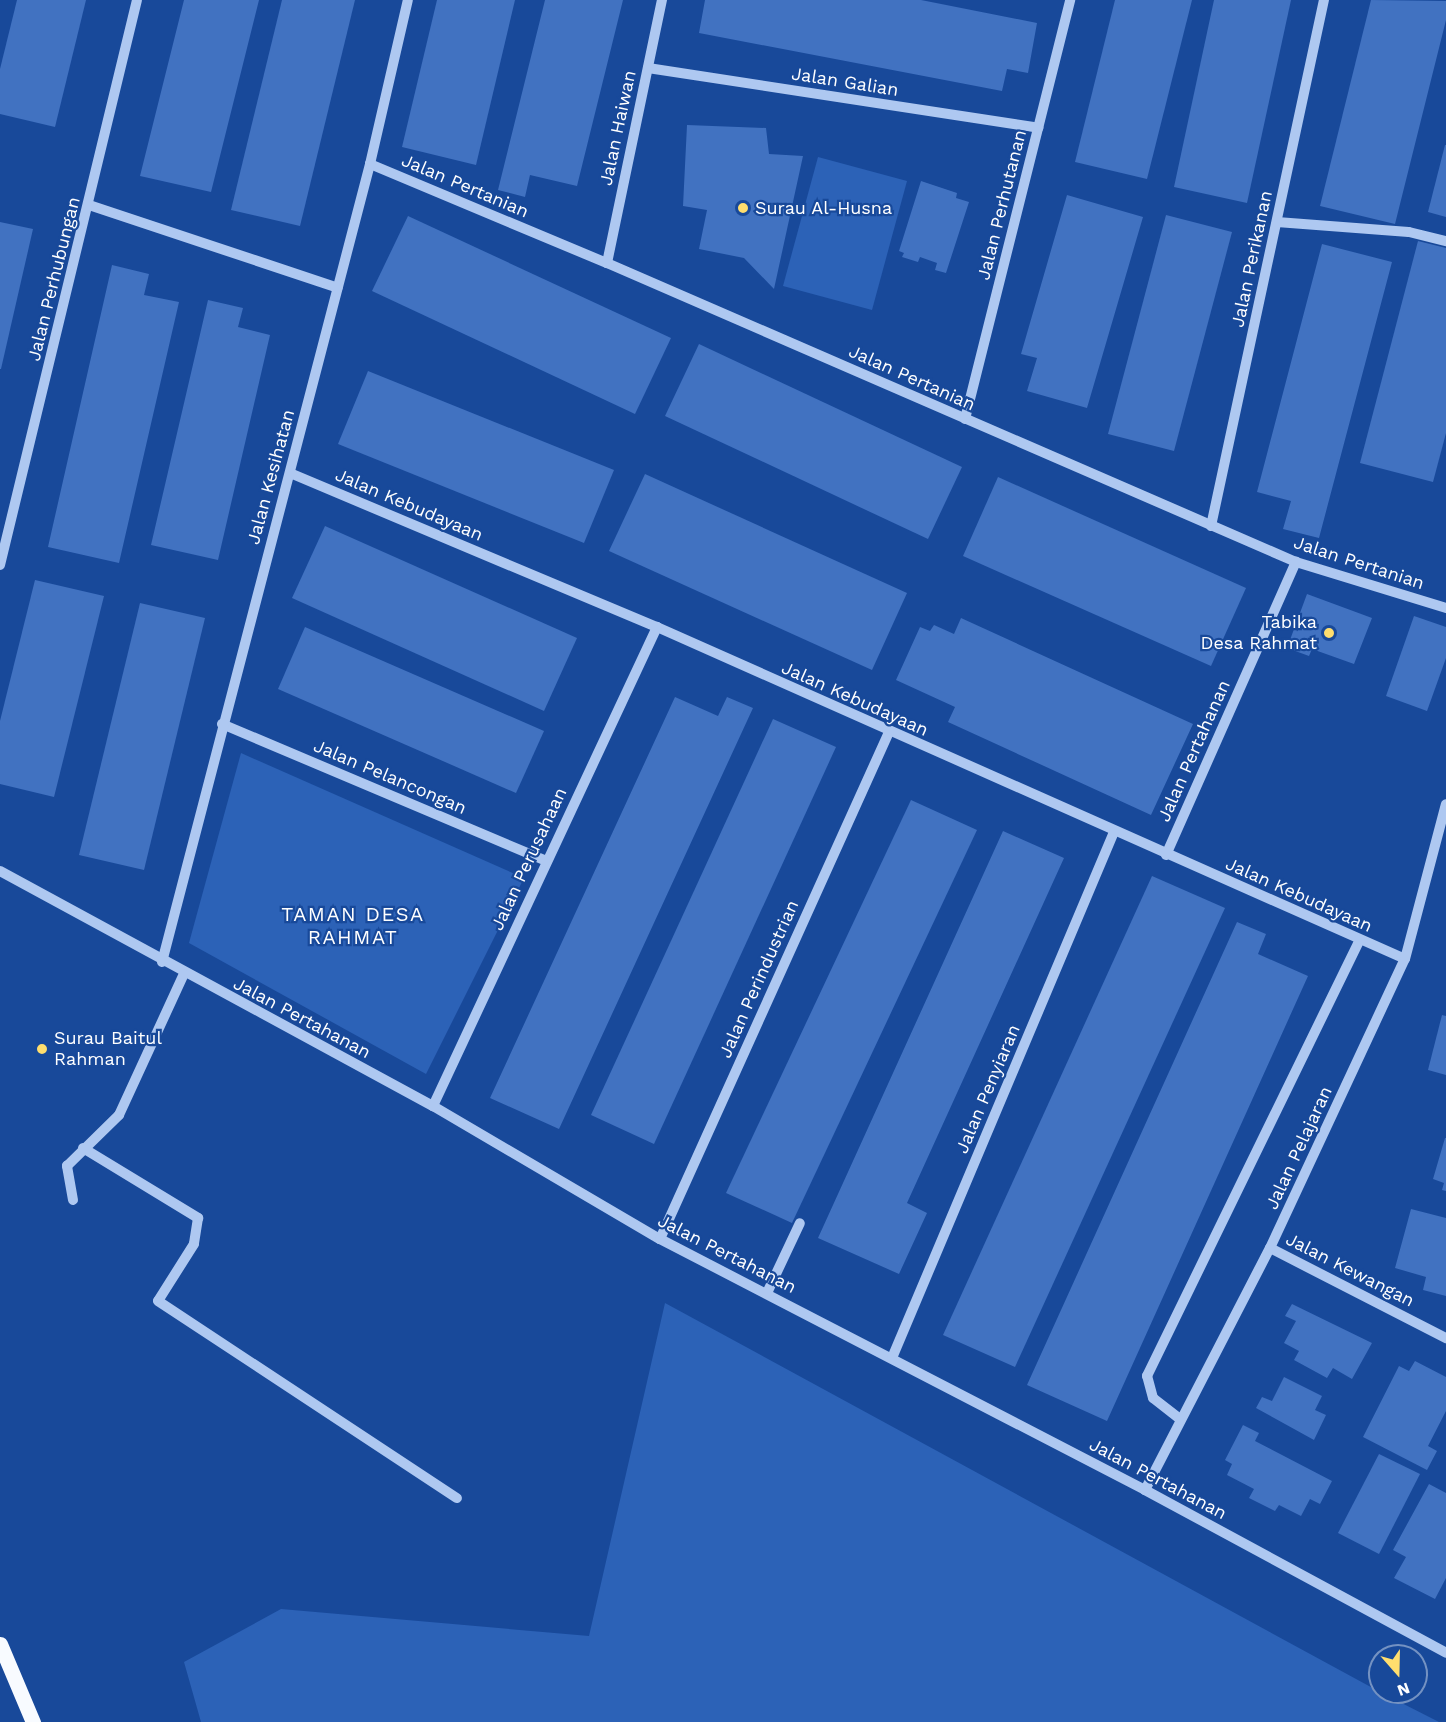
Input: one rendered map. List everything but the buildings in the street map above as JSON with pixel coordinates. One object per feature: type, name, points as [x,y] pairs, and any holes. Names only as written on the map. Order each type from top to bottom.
[{"type":"main road","points":[[0,1644],[33,1722]]},
{"type":"street","name":"Jalan Perhubungan","points":[[0,565],[137,0]]},
{"type":"street","name":"Jalan Kesihatan","points":[[162,962],[222,724],[370,164],[408,0]]},
{"type":"street","name":"Jalan Haiwan","points":[[607,263],[662,0]]},
{"type":"street","name":"Jalan Perhutanan","points":[[965,419],[1070,0]]},
{"type":"street","name":"Jalan Perikanan","points":[[1211,526],[1324,0]]},
{"type":"street","name":"Jalan Galian","points":[[648,68],[1038,128]]},
{"type":"street","name":"Jalan Pertanian","points":[[370,164],[607,263],[1296,562],[1446,608]]},
{"type":"street","points":[[89,205],[338,288]]},
{"type":"street","points":[[1277,222],[1409,232],[1446,242]]},
{"type":"street","name":"Jalan Kebudayaan","points":[[290,473],[657,627],[1114,832],[1405,959]]},
{"type":"street","name":"Jalan Pertahanan","points":[[1166,855],[1296,562]]},
{"type":"street","name":"Jalan Perusahaan","points":[[433,1106],[657,627]]},
{"type":"street","name":"Jalan Pelancongan","points":[[222,724],[546,861]]},
{"type":"street","name":"Jalan Perindustrian","points":[[660,1239],[889,732]]},
{"type":"street","name":"Jalan Pelajaran","points":[[1145,1490],[1270,1248],[1405,959],[1446,804]]},
{"type":"street","name":"Jalan Penyiaran","points":[[892,1358],[1114,832]]},
{"type":"street","name":"Jalan Pertahanan","points":[[0,871],[184,974],[433,1106],[660,1239],[1145,1490],[1446,1653]]},
{"type":"street","points":[[1180,1419],[1153,1398],[1147,1376],[1360,940]]},
{"type":"street","points":[[73,1200],[68,1166],[119,1115],[184,974]]},
{"type":"street","points":[[84,1148],[198,1218],[194,1244],[158,1301],[457,1498]]},
{"type":"street","points":[[767,1293],[800,1223]]},
{"type":"street","name":"Jalan Kewangan","points":[[1270,1248],[1446,1338]]},
{"type":"shaded area","points":[[818,157],[907,181],[872,310],[783,286]]},
{"type":"shaded area","points":[[241,753],[524,878],[426,1074],[189,943]]},
{"type":"shaded area","points":[[665,1303],[1368,1685],[1368,1704],[1404,1704],[1439,1722],[201,1722],[184,1662],[281,1609],[589,1636]]},
{"type":"place","name":"Surau Al-Husna","points":[[743,208]]},
{"type":"place","name":"Tabika Desa Rahmat","points":[[1329,633]]},
{"type":"place","name":"Surau Baitul Rahman","points":[[42,1049]]},
{"type":"district","name":"TAMAN DESA RAHMAT","points":[[353,926]]}]
